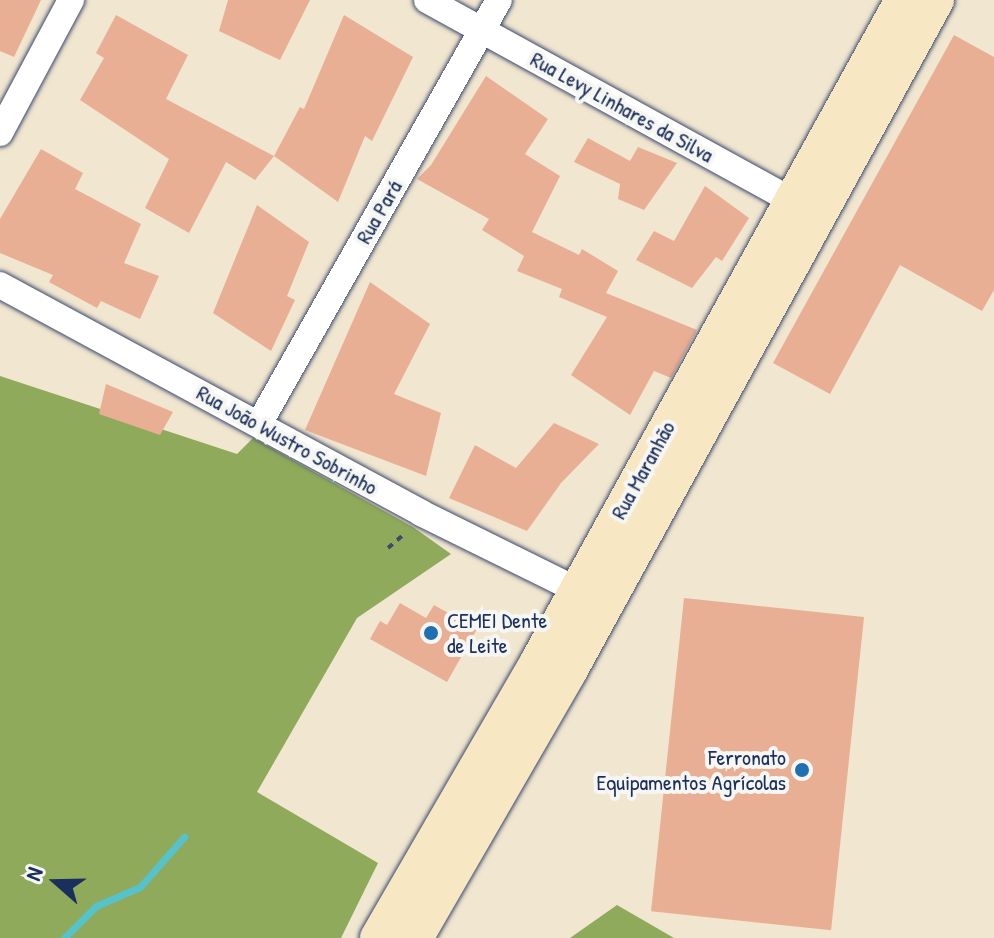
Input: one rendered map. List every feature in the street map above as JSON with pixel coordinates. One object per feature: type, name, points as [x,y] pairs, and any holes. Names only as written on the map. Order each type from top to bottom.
[{"type":"street","points":[[0,133],[71,0]]},
{"type":"street","name":"Rua Levy Linhares da Silva","points":[[427,0],[805,208]]},
{"type":"street","name":"Rua Pará","points":[[259,424],[499,0]]},
{"type":"street","name":"Rua Maranhão","points":[[805,208],[903,0]]},
{"type":"street","name":"Rua Maranhão","points":[[415,938],[456,836],[805,208],[936,0]]},
{"type":"street","name":"Rua João Wustro Sobrinho","points":[[0,285],[591,597]]},
{"type":"street","name":"Rua Maranhão","points":[[378,938],[456,836]]},
{"type":"green space","points":[[0,376],[237,454],[253,438],[413,527],[451,554],[357,618],[257,792],[378,863],[341,938],[0,938]]},
{"type":"green space","points":[[617,905],[674,938],[570,938]]},
{"type":"building","points":[[0,0],[41,0],[14,57],[0,51]]},
{"type":"building","points":[[228,0],[310,0],[280,60],[219,31]]},
{"type":"building","points":[[116,15],[188,55],[166,99],[274,156],[255,180],[226,162],[189,233],[145,208],[169,159],[80,100],[104,58],[96,53]]},
{"type":"building","points":[[344,15],[413,57],[372,141],[365,136],[338,202],[274,156],[300,107],[304,109]]},
{"type":"building","points":[[954,35],[994,57],[994,290],[982,311],[900,265],[830,394],[773,363]]},
{"type":"building","points":[[486,76],[548,119],[525,154],[560,176],[532,232],[579,255],[582,249],[618,271],[606,293],[697,330],[671,378],[654,371],[630,415],[571,375],[607,317],[559,297],[562,289],[517,271],[524,256],[482,230],[489,219],[417,179],[431,165]]},
{"type":"building","points":[[588,138],[630,161],[638,147],[677,163],[644,210],[618,199],[620,184],[574,162]]},
{"type":"building","points":[[41,149],[83,173],[75,189],[141,224],[124,263],[159,276],[140,319],[101,301],[97,308],[49,282],[53,275],[0,253],[0,219]]},
{"type":"building","points":[[705,186],[749,218],[722,261],[716,257],[692,288],[636,260],[654,231],[674,241]]},
{"type":"building","points":[[257,205],[309,242],[287,296],[295,300],[271,351],[213,313]]},
{"type":"building","points":[[370,282],[430,324],[394,394],[441,413],[426,476],[305,430]]},
{"type":"building","points":[[106,384],[173,412],[160,435],[99,414]]},
{"type":"building","points":[[554,423],[599,444],[561,483],[527,531],[449,498],[475,445],[516,468]]},
{"type":"building","points":[[684,598],[864,617],[831,930],[651,911]]},
{"type":"building","points":[[400,603],[426,618],[434,605],[477,629],[447,682],[370,639],[380,621],[387,625]]},
{"type":"waterway","points":[[64,938],[96,906],[140,887],[184,837]]},
{"type":"place","name":"CEMEI Dente de Leite","points":[[431,633]]},
{"type":"place","name":"Ferronato Equipamentos Agrícolas","points":[[802,770]]}]
